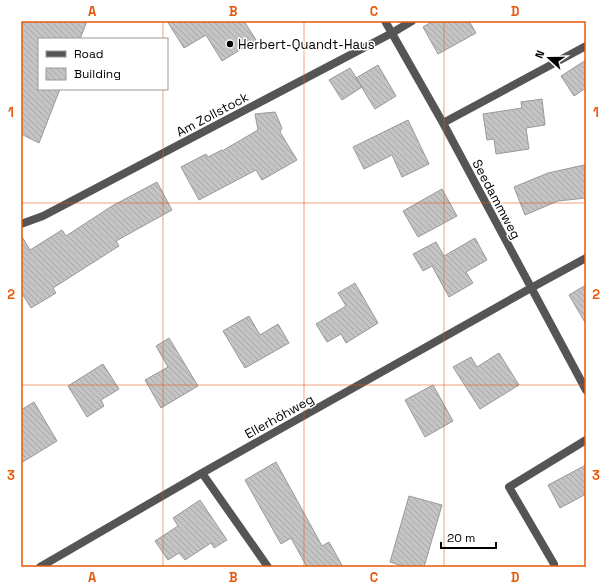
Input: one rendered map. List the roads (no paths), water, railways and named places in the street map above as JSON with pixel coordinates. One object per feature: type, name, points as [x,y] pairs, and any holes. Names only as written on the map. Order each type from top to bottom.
[{"type":"street","name":"Seedammweg","points":[[385,21],[443,123],[586,390]]},
{"type":"street","name":"Am Zollstock","points":[[21,224],[43,216],[392,33],[412,21]]},
{"type":"street","points":[[443,123],[586,46]]},
{"type":"street","name":"Ellerhöhweg","points":[[40,567],[202,473],[586,258]]},
{"type":"street","points":[[554,564],[509,487],[586,440]]},
{"type":"street","points":[[202,473],[268,567]]},
{"type":"place","name":"Herbert-Quandt-Haus","points":[[230,44]]}]
